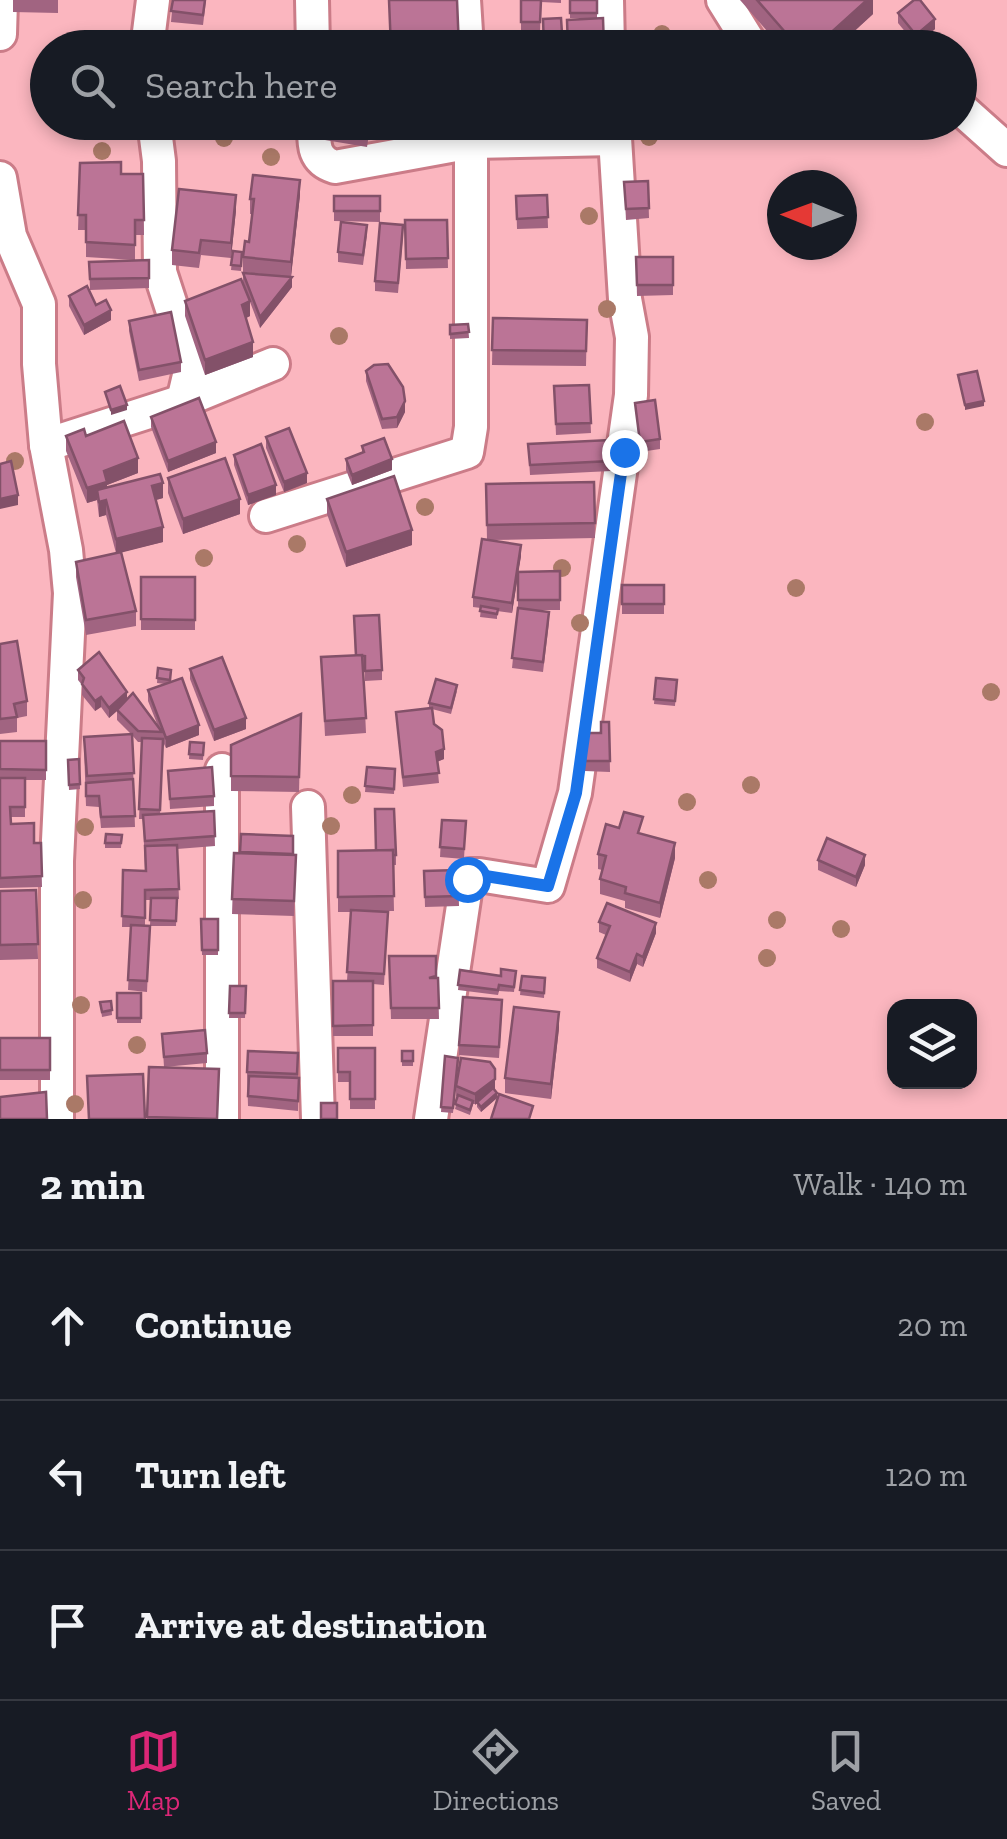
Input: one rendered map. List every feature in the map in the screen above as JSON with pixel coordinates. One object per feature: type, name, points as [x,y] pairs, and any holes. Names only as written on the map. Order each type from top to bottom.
[{"type":"street","points":[[0,0],[0,34]]},
{"type":"street","points":[[149,30],[153,0]]},
{"type":"street","points":[[312,0],[313,30]]},
{"type":"street","points":[[464,0],[466,30]]},
{"type":"street","points":[[608,0],[608,30]]},
{"type":"street","points":[[723,0],[742,30]]},
{"type":"street","points":[[977,123],[1007,150]]},
{"type":"street","points":[[156,140],[160,272],[192,367],[183,400]]},
{"type":"street","points":[[314,140],[320,160],[335,167],[441,140]]},
{"type":"street","points":[[266,516],[468,452],[472,140]]},
{"type":"street","points":[[432,1119],[467,879],[470,874],[548,886],[576,793],[631,395],[632,337],[625,298],[615,140]]},
{"type":"street","points":[[0,178],[10,236],[39,304],[46,446],[70,593],[57,861],[57,1119]]},
{"type":"street","points":[[46,446],[183,400],[273,364]]},
{"type":"street","points":[[222,770],[222,1119]]},
{"type":"street","points":[[308,807],[318,1119]]},
{"type":"building","points":[[173,0],[205,0],[203,15],[171,11]]},
{"type":"building","points":[[389,0],[457,0],[458,30],[390,30]]},
{"type":"building","points":[[521,0],[541,0],[540,22],[521,22]]},
{"type":"building","points":[[570,0],[597,0],[597,13],[570,13]]},
{"type":"building","points":[[757,0],[867,0],[834,30],[783,30]]},
{"type":"building","points":[[914,0],[920,0],[935,19],[922,30],[912,30],[898,13]]},
{"type":"building","points":[[561,18],[562,30],[543,30],[543,19]]},
{"type":"building","points":[[603,18],[603,30],[567,30],[567,20]]},
{"type":"building","points":[[121,162],[121,174],[143,174],[144,220],[135,220],[135,245],[86,242],[86,215],[78,215],[80,163]]},
{"type":"building","points":[[253,175],[300,180],[291,262],[243,257],[245,241],[249,242]]},
{"type":"building","points":[[648,181],[649,208],[626,209],[624,182]]},
{"type":"building","points":[[179,189],[236,195],[231,243],[201,240],[199,253],[172,250]]},
{"type":"building","points":[[547,195],[548,217],[517,219],[516,196]]},
{"type":"building","points":[[334,196],[380,196],[380,211],[334,211]]},
{"type":"building","points":[[405,220],[447,220],[448,258],[406,259]]},
{"type":"building","points":[[341,222],[367,225],[363,255],[338,252]]},
{"type":"building","points":[[380,223],[403,225],[398,283],[375,281]]},
{"type":"building","points":[[233,251],[242,252],[241,266],[231,265]]},
{"type":"building","points":[[636,257],[673,257],[673,285],[637,285]]},
{"type":"building","points":[[149,260],[149,278],[90,279],[89,262]]},
{"type":"building","points":[[243,273],[292,277],[260,317]]},
{"type":"building","points":[[241,279],[250,301],[242,305],[253,342],[205,360],[185,301]]},
{"type":"building","points":[[87,286],[96,305],[106,300],[111,310],[84,325],[69,296]]},
{"type":"building","points":[[171,312],[181,362],[139,370],[129,321]]},
{"type":"building","points":[[493,318],[587,320],[586,351],[492,350]]},
{"type":"building","points":[[468,324],[469,332],[450,334],[450,325]]},
{"type":"building","points":[[388,364],[403,387],[405,401],[397,417],[382,419],[366,371],[374,365]]},
{"type":"building","points":[[977,371],[984,401],[965,405],[958,375]]},
{"type":"building","points":[[589,385],[591,423],[556,424],[554,386]]},
{"type":"building","points":[[120,386],[127,405],[111,410],[105,392]]},
{"type":"building","points":[[199,398],[216,442],[168,461],[151,417]]},
{"type":"building","points":[[655,400],[660,439],[640,442],[635,403]]},
{"type":"building","points":[[124,421],[138,458],[104,471],[107,482],[87,488],[66,436],[84,429],[86,436]]},
{"type":"building","points":[[289,428],[307,473],[284,482],[266,437]]},
{"type":"building","points":[[384,438],[392,459],[352,475],[346,459],[364,452],[362,446]]},
{"type":"building","points":[[610,440],[611,461],[530,465],[528,444]]},
{"type":"building","points":[[261,444],[276,485],[248,495],[234,455]]},
{"type":"building","points":[[225,458],[240,499],[183,519],[168,478]]},
{"type":"building","points":[[11,461],[18,495],[0,499],[0,464]]},
{"type":"building","points":[[160,474],[163,483],[152,486],[163,527],[116,539],[106,500],[99,502],[97,490]]},
{"type":"building","points":[[394,476],[412,530],[346,552],[327,499]]},
{"type":"building","points":[[594,482],[595,523],[487,525],[486,484]]},
{"type":"building","points":[[482,539],[521,545],[512,603],[473,597]]},
{"type":"building","points":[[121,552],[136,611],[86,620],[76,562]]},
{"type":"building","points":[[560,571],[560,600],[518,600],[518,572]]},
{"type":"building","points":[[141,577],[195,577],[195,620],[141,619]]},
{"type":"building","points":[[622,585],[664,585],[664,604],[622,604]]},
{"type":"building","points":[[481,606],[498,609],[497,614],[480,611]]},
{"type":"building","points":[[518,608],[549,612],[543,662],[512,658]]},
{"type":"building","points":[[379,615],[382,670],[365,671],[365,656],[356,655],[354,616]]},
{"type":"building","points":[[17,641],[27,701],[14,704],[17,717],[0,719],[0,644]]},
{"type":"building","points":[[99,652],[127,692],[109,708],[101,697],[95,701],[82,684],[84,678],[78,670]]},
{"type":"building","points":[[362,655],[366,718],[325,721],[321,657]]},
{"type":"building","points":[[222,657],[246,718],[214,730],[190,669]]},
{"type":"building","points":[[158,668],[171,670],[170,680],[157,678]]},
{"type":"building","points":[[182,678],[199,725],[166,738],[148,690]]},
{"type":"building","points":[[656,678],[677,680],[675,701],[654,699]]},
{"type":"building","points":[[436,679],[457,685],[451,708],[429,703]]},
{"type":"building","points":[[133,693],[162,732],[138,731],[117,710]]},
{"type":"building","points":[[432,708],[434,724],[442,730],[444,749],[436,752],[439,773],[403,777],[396,712]]},
{"type":"building","points":[[301,714],[299,777],[231,776],[231,745]]},
{"type":"building","points":[[601,722],[609,722],[610,761],[585,761],[585,733],[601,733]]},
{"type":"building","points":[[132,734],[134,773],[87,776],[84,737]]},
{"type":"building","points":[[142,738],[163,739],[160,810],[139,809]]},
{"type":"building","points":[[0,741],[46,741],[46,770],[0,769]]},
{"type":"building","points":[[190,742],[204,743],[203,755],[189,754]]},
{"type":"building","points":[[79,759],[80,784],[69,785],[68,760]]},
{"type":"building","points":[[212,767],[214,796],[170,799],[168,771]]},
{"type":"building","points":[[367,767],[395,769],[394,789],[365,786]]},
{"type":"building","points":[[0,778],[25,778],[25,807],[10,807],[11,824],[34,823],[34,843],[41,843],[42,876],[0,878]]},
{"type":"building","points":[[133,779],[135,816],[101,817],[99,796],[86,796],[86,783]]},
{"type":"building","points":[[375,809],[394,809],[396,855],[393,850],[376,851]]},
{"type":"building","points":[[214,811],[215,836],[145,841],[143,815]]},
{"type":"building","points":[[624,812],[643,817],[638,833],[675,843],[660,903],[625,893],[626,887],[600,879],[606,856],[598,854],[606,824],[619,828]]},
{"type":"building","points":[[442,820],[466,821],[464,849],[440,847]]},
{"type":"building","points":[[106,834],[122,835],[121,843],[105,843]]},
{"type":"building","points":[[241,834],[293,836],[293,854],[240,852]]},
{"type":"building","points":[[827,838],[865,855],[856,877],[818,860]]},
{"type":"building","points":[[177,845],[179,889],[145,890],[145,918],[122,916],[123,870],[146,871],[145,846]]},
{"type":"building","points":[[393,850],[394,896],[338,897],[338,851]]},
{"type":"building","points":[[234,853],[296,855],[294,901],[232,899]]},
{"type":"building","points":[[458,870],[459,896],[425,897],[424,871]]},
{"type":"building","points":[[36,890],[38,944],[0,945],[0,891]]},
{"type":"building","points":[[151,898],[177,898],[176,921],[150,920]]},
{"type":"building","points":[[607,903],[656,923],[643,957],[637,954],[630,972],[597,958],[610,926],[599,922]]},
{"type":"building","points":[[351,910],[388,912],[384,974],[347,972]]},
{"type":"building","points":[[201,919],[218,919],[218,950],[202,950]]},
{"type":"building","points":[[131,925],[150,926],[147,981],[128,980]]},
{"type":"building","points":[[389,956],[436,956],[436,976],[429,978],[438,978],[439,1008],[391,1008]]},
{"type":"building","points":[[501,969],[516,971],[514,987],[499,985],[498,990],[458,985],[460,970],[501,976]]},
{"type":"building","points":[[522,976],[545,978],[544,993],[520,990]]},
{"type":"building","points":[[333,981],[373,981],[373,1025],[333,1026]]},
{"type":"building","points":[[230,986],[246,986],[245,1013],[229,1013]]},
{"type":"building","points":[[117,993],[141,993],[141,1018],[117,1018]]},
{"type":"building","points":[[463,997],[502,1000],[499,1047],[459,1045]]},
{"type":"building","points":[[111,1001],[112,1010],[102,1012],[100,1002]]},
{"type":"building","points":[[514,1007],[559,1012],[551,1084],[505,1078]]},
{"type":"building","points":[[205,1030],[207,1053],[164,1057],[162,1034]]},
{"type":"building","points":[[0,1038],[50,1038],[50,1070],[0,1070]]},
{"type":"building","points":[[338,1048],[375,1048],[375,1099],[350,1099],[350,1072],[338,1072]]},
{"type":"building","points":[[248,1051],[298,1053],[297,1074],[247,1072]]},
{"type":"building","points":[[402,1051],[413,1051],[413,1061],[402,1061]]},
{"type":"building","points":[[445,1056],[458,1058],[453,1108],[441,1107]]},
{"type":"building","points":[[461,1058],[490,1062],[495,1079],[475,1094],[456,1086]]},
{"type":"building","points":[[149,1067],[219,1069],[217,1119],[147,1117]]},
{"type":"building","points":[[143,1074],[145,1119],[89,1119],[87,1076]]},
{"type":"building","points":[[249,1076],[299,1078],[298,1101],[248,1096]]},
{"type":"building","points":[[493,1088],[497,1093],[481,1107],[477,1102]]},
{"type":"building","points":[[46,1092],[47,1119],[0,1119],[0,1097]]},
{"type":"building","points":[[499,1094],[533,1106],[529,1119],[491,1119]]},
{"type":"building","points":[[458,1095],[473,1101],[470,1110],[455,1104]]},
{"type":"building","points":[[321,1103],[337,1103],[337,1119],[321,1119]]},
{"type":"route","points":[[467,879],[470,874],[548,886],[576,793],[624,452]]}]
